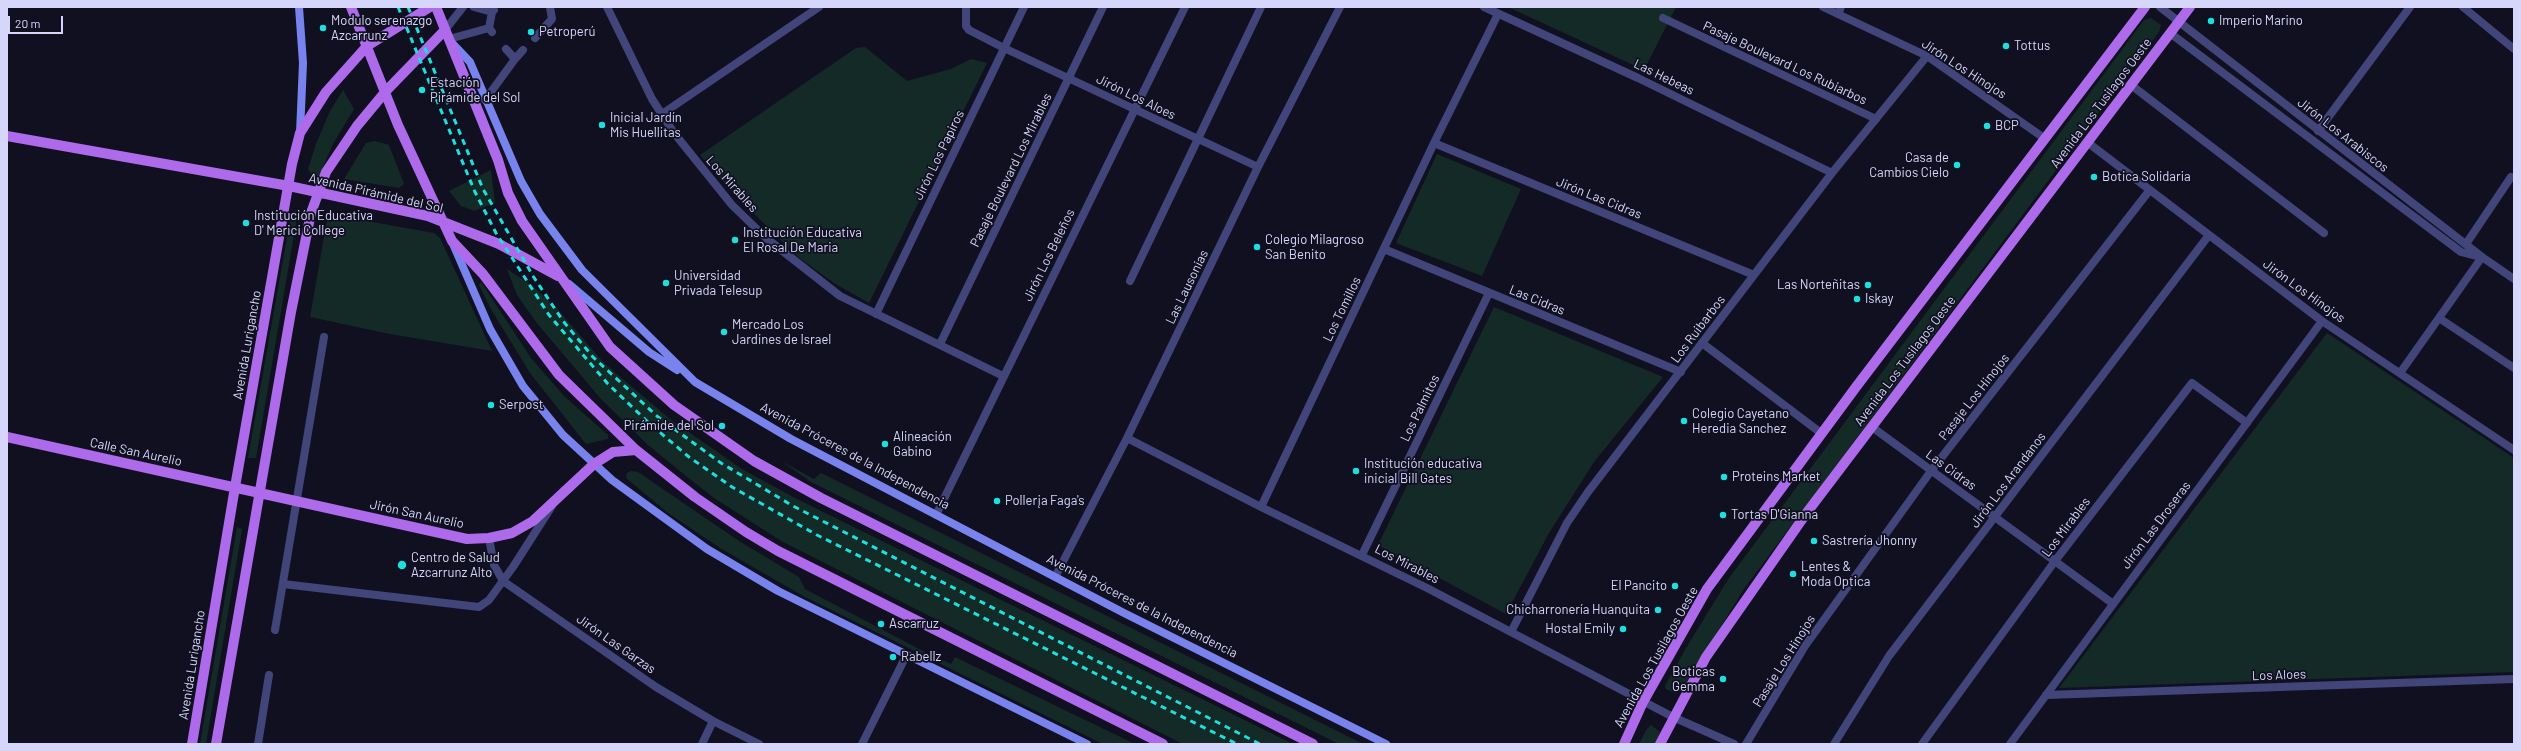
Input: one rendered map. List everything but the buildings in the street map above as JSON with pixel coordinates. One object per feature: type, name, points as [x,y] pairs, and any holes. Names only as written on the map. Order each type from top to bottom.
[{"type":"main road","points":[[299,7],[303,63],[300,133]]},
{"type":"main road","points":[[351,7],[441,220],[452,241],[490,328],[523,386],[563,435],[594,464],[655,513],[742,570],[778,591],[906,656],[1087,744]]},
{"type":"main road","name":"Avenida Lurigancho","points":[[192,744],[235,487],[289,186],[300,133],[326,92],[367,46],[430,7]]},
{"type":"main road","name":"Avenida Próceres de la Independencia","points":[[436,7],[498,160],[508,193],[522,221],[607,344],[622,360],[674,405],[754,461],[924,551],[1313,744]]},
{"type":"main road","name":"Avenida Los Tusilagos Oeste","points":[[1624,744],[1643,702],[1707,589],[1821,433],[2145,7]]},
{"type":"main road","name":"Avenida Los Tusilagos Oeste","points":[[1660,744],[1706,657],[1747,595],[2190,7]]},
{"type":"main road","points":[[216,744],[291,312],[311,213],[326,172],[344,144],[386,91],[447,34]]},
{"type":"main road","name":"Avenida Próceres de la Independencia","points":[[447,34],[470,62],[485,100],[524,186],[549,225],[582,270],[695,382],[791,440],[1056,577],[1386,744]]},
{"type":"main road","name":"Avenida Pirámide del Sol","points":[[7,136],[289,186],[441,220],[499,244],[560,277],[649,352],[695,382]]},
{"type":"main road","points":[[452,241],[483,274],[560,375],[636,450],[695,497],[746,532],[778,551],[1163,744]]},
{"type":"main road","name":"Calle San Aurelio","points":[[7,437],[260,492]]},
{"type":"main road","name":"Jirón San Aurelio","points":[[260,492],[448,536],[467,539],[489,538],[512,533],[524,526],[556,500],[594,464],[613,452],[636,450]]},
{"type":"street","points":[[447,34],[462,7]]},
{"type":"street","points":[[447,34],[491,30],[493,11],[474,7]]},
{"type":"street","points":[[535,38],[552,19],[550,7]]},
{"type":"street","name":"Los Mirables","points":[[607,7],[652,99],[662,114],[704,172],[732,205],[766,238],[840,296],[1003,376]]},
{"type":"street","points":[[662,114],[819,7]]},
{"type":"street","name":"Jirón Los Aloes","points":[[966,7],[966,26],[970,30],[1004,48],[1258,167]]},
{"type":"street","name":"Jirón Los Papiros","points":[[876,314],[1024,7]]},
{"type":"street","name":"Pasaje Boulevard Los Mirables","points":[[940,344],[1103,7]]},
{"type":"street","name":"Jirón Los Beleños","points":[[936,515],[1185,7]]},
{"type":"street","points":[[1130,281],[1261,7]]},
{"type":"street","name":"Las Lausonias","points":[[1056,577],[1127,438],[1258,167],[1340,7]]},
{"type":"street","name":"Las Hebeas","points":[[1484,7],[1638,78],[1832,173]]},
{"type":"street","name":"Jirón Los Hinojos","points":[[1823,7],[1840,10],[1928,56],[2044,138]]},
{"type":"street","name":"Jirón Los Arabiscos","points":[[2160,7],[2318,131],[2466,244],[2482,258],[2514,279]]},
{"type":"street","points":[[2318,131],[2410,7]]},
{"type":"street","points":[[2463,7],[2514,49]]},
{"type":"street","name":"Los Tomillos","points":[[1261,507],[1434,143],[1498,14]]},
{"type":"street","name":"Pasaje Boulevard Los Rubiarbos","points":[[1663,18],[1876,119]]},
{"type":"street","points":[[2170,33],[2461,252],[2482,258],[2400,373]]},
{"type":"street","points":[[506,49],[515,59]]},
{"type":"street","points":[[485,100],[523,50]]},
{"type":"street","name":"Los Ruibarbos","points":[[1511,632],[1567,523],[1588,492],[1832,173],[1928,56]]},
{"type":"street","points":[[2131,85],[2324,233]]},
{"type":"street","name":"Jirón Los Hinojos","points":[[2087,142],[2149,191],[2322,321],[2514,450]]},
{"type":"street","name":"Jirón Las Cidras","points":[[1434,143],[1754,275]]},
{"type":"street","points":[[2466,244],[2511,178]]},
{"type":"street","name":"Pasaje Los Hinojos","points":[[1746,744],[1805,646],[1931,471],[2149,191]]},
{"type":"street","name":"Jirón Los Arandanos","points":[[1834,744],[1889,656],[2209,236]]},
{"type":"street","name":"Las Cidras","points":[[1384,249],[1681,372]]},
{"type":"street","name":"Los Palmitos","points":[[1362,555],[1489,293]]},
{"type":"street","points":[[2439,318],[2514,368]]},
{"type":"street","name":"Jirón Las Droseras","points":[[2010,744],[2112,603],[2322,321]]},
{"type":"street","points":[[275,630],[324,337]]},
{"type":"street","points":[[1702,343],[1821,433]]},
{"type":"street","name":"Los Mirables","points":[[1922,744],[2055,561],[2192,383],[2247,423]]},
{"type":"street","name":"Las Cidras","points":[[1872,428],[2112,603]]},
{"type":"street","name":"Los Mirables","points":[[1127,438],[1261,507],[1362,555],[1643,702],[1734,744]]},
{"type":"street","points":[[283,584],[476,608],[489,600],[504,581],[556,500]]},
{"type":"street","name":"Jirón Las Garzas","points":[[489,538],[494,565],[504,581],[656,687],[713,721],[759,744]]},
{"type":"street","points":[[862,744],[906,656]]},
{"type":"street","points":[[258,744],[269,676]]},
{"type":"street","name":"Los Aloes","points":[[2046,695],[2514,679]]},
{"type":"street","points":[[702,744],[713,721]]},
{"type":"green space","points":[[1508,7],[1676,7],[1644,70]]},
{"type":"green space","points":[[2151,18],[2161,25],[2159,32],[1744,589],[1681,691],[1675,693],[1666,689],[1665,686],[1686,648],[1729,578],[2144,20]]},
{"type":"green space","points":[[865,47],[907,81],[951,69],[971,59],[987,63],[869,303],[834,283],[798,257],[734,194],[700,155],[856,48]]},
{"type":"green space","points":[[343,90],[354,109],[333,144],[319,176],[312,176],[308,169],[316,144],[329,113]]},
{"type":"green space","points":[[375,141],[389,145],[404,184],[399,188],[344,179],[366,143]]},
{"type":"green space","points":[[1437,154],[1521,189],[1482,276],[1396,243]]},
{"type":"green space","points":[[491,170],[495,203],[474,211],[461,206],[449,191]]},
{"type":"green space","points":[[296,210],[297,217],[256,458],[248,458],[291,215]]},
{"type":"green space","points":[[328,214],[434,233],[440,238],[492,351],[390,334],[310,317]]},
{"type":"green space","points":[[507,269],[531,285],[553,304],[604,363],[670,419],[742,469],[795,498],[1293,744],[1183,744],[783,542],[714,498],[686,476],[648,445],[601,399],[536,322],[517,295]]},
{"type":"green space","points":[[481,282],[531,358],[564,396],[608,435],[608,439],[586,444],[530,373],[492,311],[479,285]]},
{"type":"green space","points":[[1494,307],[1663,377],[1594,462],[1549,533],[1506,614],[1378,545]]},
{"type":"green space","points":[[2327,333],[2514,458],[2514,672],[2059,688]]},
{"type":"green space","points":[[781,461],[814,479],[821,473],[1363,744],[1339,744],[811,482]]},
{"type":"green space","points":[[631,471],[638,472],[739,541],[799,577],[805,589],[919,649],[951,664],[955,657],[1135,744],[1103,744],[805,597],[720,548],[668,513],[626,478],[627,473]]},
{"type":"green space","points":[[237,527],[242,529],[206,744],[200,744]]},
{"type":"green space","points":[[1651,725],[1660,732],[1655,744],[1639,744],[1646,730]]},
{"type":"railway","points":[[398,7],[475,192],[496,233],[549,315],[608,384],[650,424],[689,457],[732,487],[817,535],[1237,744]]},
{"type":"railway","points":[[408,7],[483,189],[533,276],[563,321],[593,357],[658,417],[721,463],[793,506],[1260,744]]},
{"type":"place","name":"Imperio Marino","points":[[2211,21]]},
{"type":"place","name":"Modulo serenazgo Azcarrunz","points":[[323,28]]},
{"type":"place","name":"Petroperú","points":[[531,32]]},
{"type":"place","name":"Tottus","points":[[2006,46]]},
{"type":"place","name":"Estación Pirámide del Sol","points":[[422,90]]},
{"type":"place","name":"Inicial Jardín Mis Huellitas","points":[[602,125]]},
{"type":"place","name":"BCP","points":[[1987,126]]},
{"type":"place","name":"Casa de Cambios Cielo","points":[[1957,165]]},
{"type":"place","name":"Botica Solidaria","points":[[2094,177]]},
{"type":"place","name":"Institución Educativa D' Merici College","points":[[246,223]]},
{"type":"place","name":"Institución Educativa El Rosal De Maria","points":[[735,240]]},
{"type":"place","name":"Colegio Milagroso San Benito","points":[[1257,247]]},
{"type":"place","name":"Universidad Privada Telesup","points":[[666,283]]},
{"type":"place","name":"Las Norteñitas","points":[[1868,285]]},
{"type":"place","name":"Iskay","points":[[1857,299]]},
{"type":"place","name":"Mercado Los Jardines de Israel","points":[[724,332]]},
{"type":"place","name":"Serpost","points":[[491,405]]},
{"type":"place","name":"Colegio Cayetano Heredia Sanchez","points":[[1684,421]]},
{"type":"place","name":"Pirámide del Sol","points":[[722,426]]},
{"type":"place","name":"Alineación Gabino","points":[[885,444]]},
{"type":"place","name":"Institución educativa inicial Bill Gates","points":[[1356,471]]},
{"type":"place","name":"Proteins Market","points":[[1724,477]]},
{"type":"place","name":"Pollerįa Faga's","points":[[997,501]]},
{"type":"place","name":"Tortas D'Gianna","points":[[1723,515]]},
{"type":"place","name":"Sastrería Jhonny","points":[[1814,541]]},
{"type":"place","name":"Centro de Salud Azcarrunz Alto","points":[[402,565]]},
{"type":"place","name":"Lentes & Moda Optica","points":[[1793,574]]},
{"type":"place","name":"El Pancito","points":[[1675,586]]},
{"type":"place","name":"Chicharronería Huanquita","points":[[1658,610]]},
{"type":"place","name":"Ascarruz","points":[[881,624]]},
{"type":"place","name":"Hostal Emily","points":[[1623,629]]},
{"type":"place","name":"Rabellz","points":[[893,657]]},
{"type":"place","name":"Boticas Gemma","points":[[1723,679]]}]
